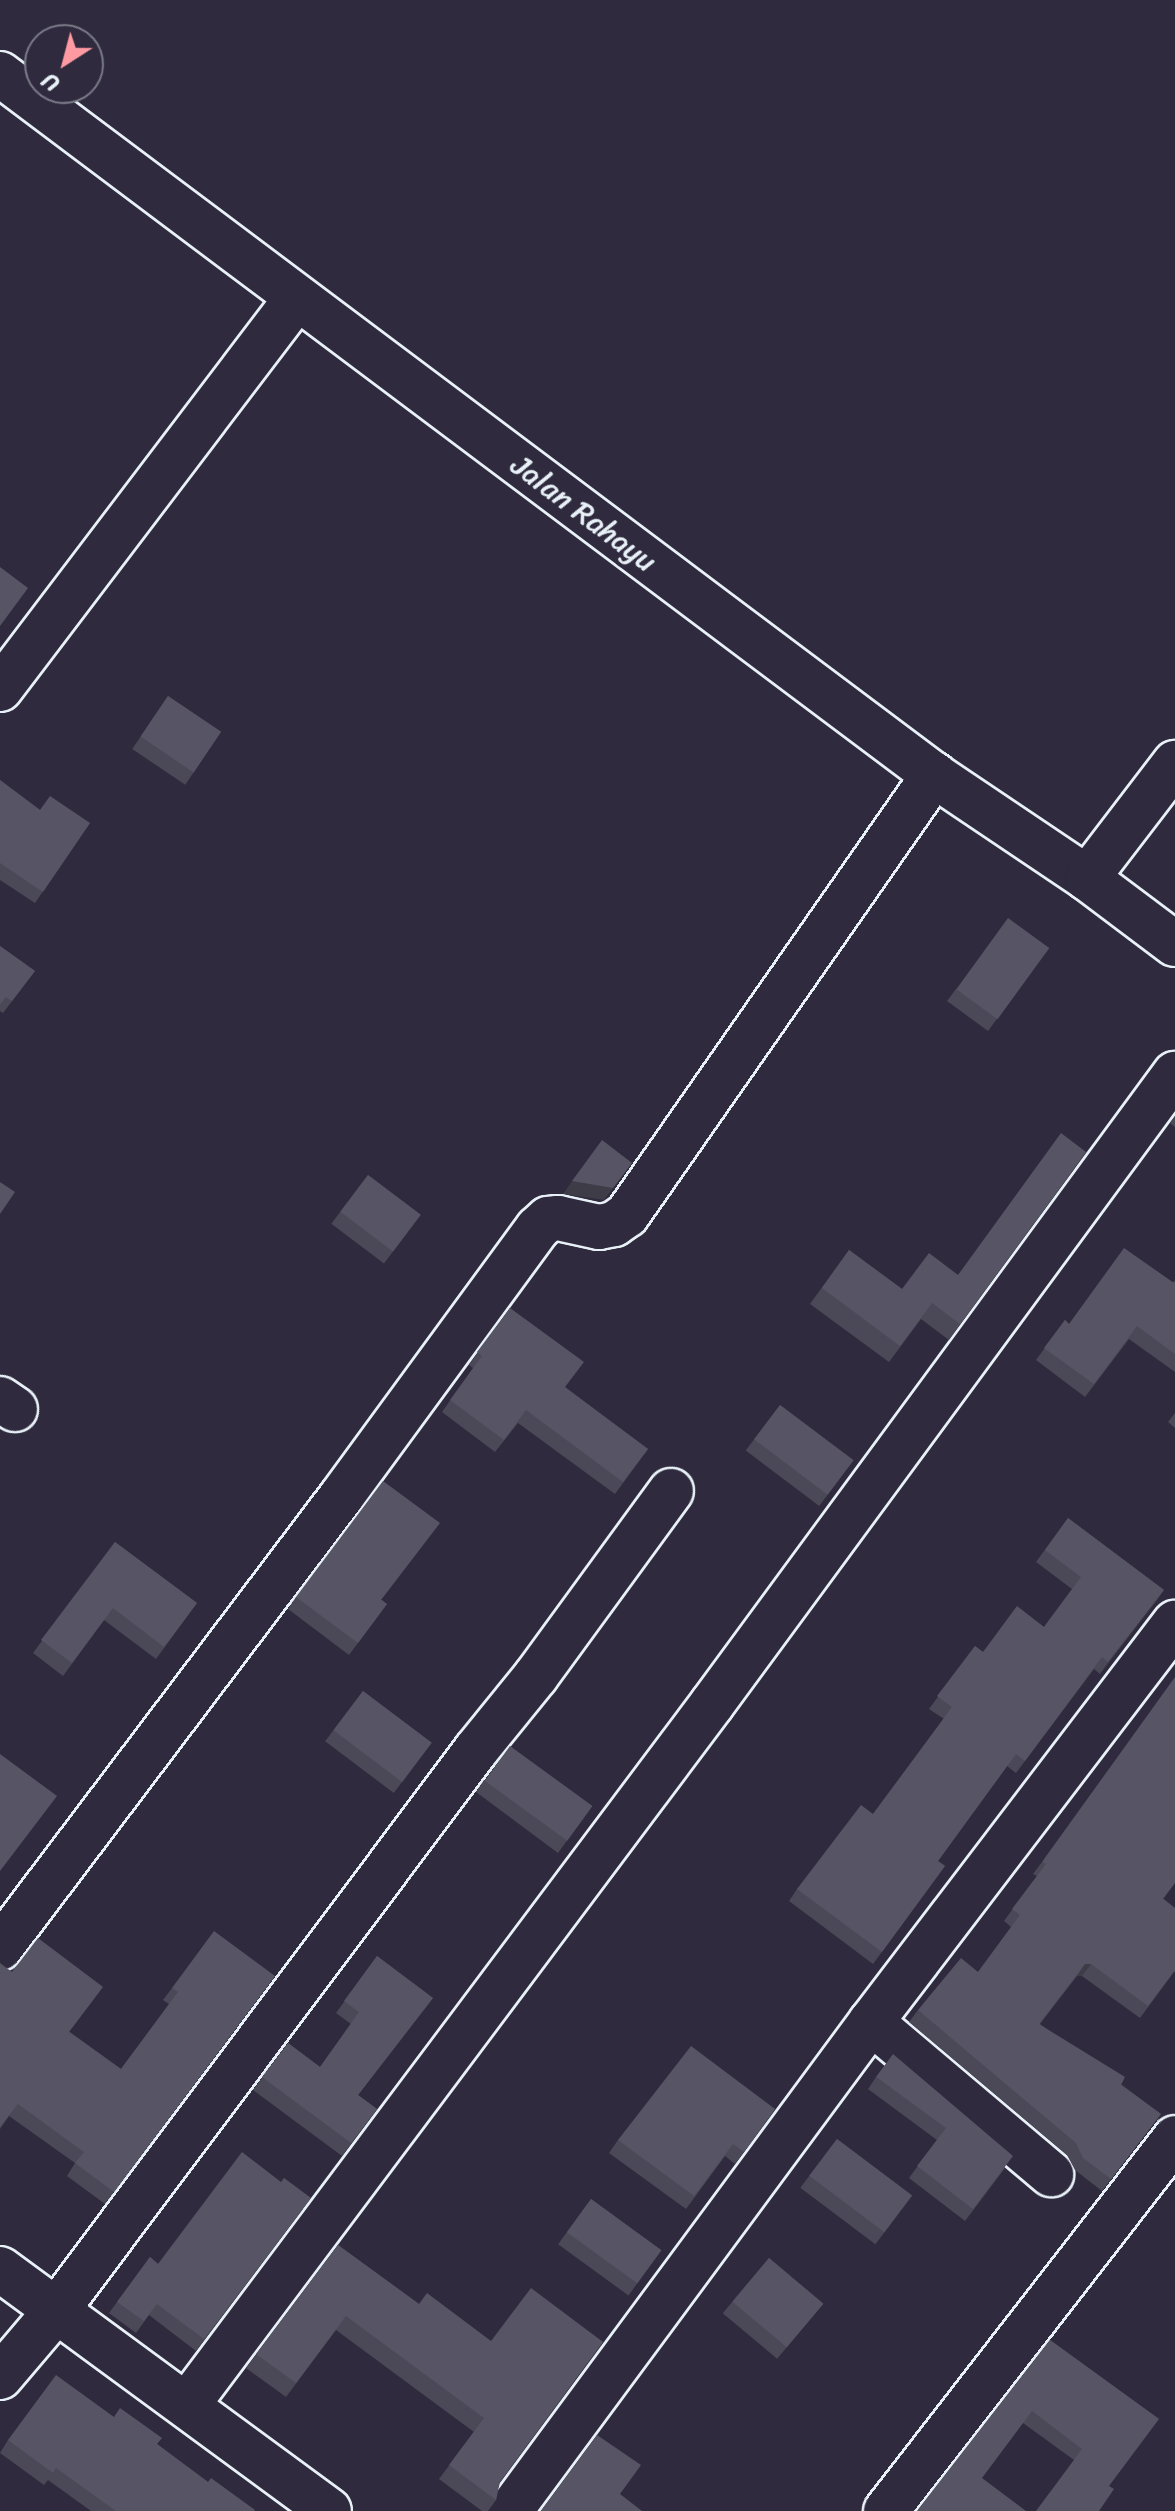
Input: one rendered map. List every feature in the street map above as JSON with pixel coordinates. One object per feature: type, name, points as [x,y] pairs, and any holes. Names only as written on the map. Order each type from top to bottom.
[{"type":"street","name":"Jalan Rahayu","points":[[0,74],[934,775],[1087,878],[1175,944]]},
{"type":"street","points":[[0,689],[297,298]]},
{"type":"street","points":[[1087,878],[1175,763]]},
{"type":"street","points":[[0,1948],[332,1509],[538,1228],[548,1219],[558,1218],[599,1227],[614,1224],[627,1215],[934,775]]},
{"type":"street","points":[[187,2405],[712,1704],[1175,1074]]},
{"type":"street","points":[[0,2377],[56,2311],[476,1750],[536,1676],[671,1491]]},
{"type":"street","points":[[510,2511],[871,2022],[1175,1623]]},
{"type":"street","points":[[871,2022],[1051,2174]]},
{"type":"street","points":[[886,2511],[1175,2138]]},
{"type":"street","points":[[0,2269],[329,2511]]},
{"type":"building","points":[[0,567],[28,588],[0,626]]},
{"type":"building","points":[[168,696],[221,732],[194,772],[141,737]]},
{"type":"building","points":[[0,780],[40,810],[50,796],[90,823],[43,892],[0,863]]},
{"type":"building","points":[[1008,918],[1049,948],[998,1019],[956,989]]},
{"type":"building","points":[[0,946],[35,971],[12,1001],[6,997],[0,1004]]},
{"type":"building","points":[[1061,1133],[1086,1152],[960,1324],[932,1303],[900,1346],[822,1288],[849,1250],[902,1289],[929,1253],[958,1275]]},
{"type":"building","points":[[602,1140],[632,1163],[613,1188],[572,1181]]},
{"type":"building","points":[[368,1175],[421,1215],[393,1251],[340,1212]]},
{"type":"building","points":[[0,1182],[15,1192],[0,1214]]},
{"type":"building","points":[[1124,1248],[1175,1281],[1175,1354],[1137,1326],[1094,1384],[1044,1348],[1065,1320],[1069,1324]]},
{"type":"building","points":[[510,1308],[584,1362],[565,1387],[648,1449],[623,1482],[526,1410],[504,1440],[450,1400],[482,1356],[477,1352]]},
{"type":"building","points":[[780,1405],[853,1460],[828,1495],[754,1439]]},
{"type":"building","points":[[383,1481],[440,1523],[381,1600],[387,1604],[358,1643],[296,1597]]},
{"type":"building","points":[[1068,1518],[1164,1590],[1108,1662],[1102,1657],[1025,1761],[1016,1754],[938,1861],[945,1866],[882,1952],[797,1889],[861,1805],[873,1814],[952,1707],[937,1696],[975,1646],[983,1652],[1017,1606],[1044,1627],[1081,1577],[1045,1550]]},
{"type":"building","points":[[115,1542],[197,1603],[164,1647],[113,1608],[72,1663],[41,1640]]},
{"type":"building","points":[[1175,1677],[1175,1883],[1163,1899],[1175,1908],[1175,1970],[1148,2006],[1091,1964],[1085,1964],[1039,2024],[1125,2077],[1121,2085],[1161,2114],[1111,2179],[1083,2158],[1076,2143],[918,2010],[961,1958],[978,1972],[1020,1915],[1012,1909],[1046,1864],[1042,1862]]},
{"type":"building","points":[[363,1691],[432,1743],[402,1782],[334,1730]]},
{"type":"building","points":[[510,1746],[593,1806],[567,1841],[485,1781]]},
{"type":"building","points":[[0,1754],[57,1796],[0,1871]]},
{"type":"building","points":[[214,1931],[275,1976],[114,2192],[75,2163],[84,2152],[18,2104],[0,2127],[0,1963],[12,1972],[38,1938],[103,1987],[69,2032],[121,2069],[178,1992],[172,1988]]},
{"type":"building","points":[[377,1956],[433,1998],[358,2095],[377,2109],[351,2143],[262,2077],[288,2043],[320,2067],[359,2012],[344,2001]]},
{"type":"building","points":[[691,2046],[775,2109],[744,2152],[733,2144],[694,2196],[618,2140]]},
{"type":"building","points":[[893,2054],[1013,2156],[973,2209],[917,2166],[946,2128],[876,2077]]},
{"type":"building","points":[[837,2139],[912,2196],[884,2232],[809,2176]]},
{"type":"building","points":[[242,2152],[281,2182],[284,2178],[311,2198],[204,2339],[157,2304],[144,2321],[117,2302],[150,2257],[158,2264]]},
{"type":"building","points":[[591,2199],[661,2250],[637,2283],[567,2232]]},
{"type":"building","points":[[338,2245],[419,2304],[427,2293],[491,2341],[531,2288],[603,2342],[500,2482],[496,2500],[449,2465],[484,2418],[346,2316],[296,2383],[256,2354]]},
{"type":"building","points":[[769,2258],[823,2304],[787,2347],[732,2302]]},
{"type":"building","points":[[1050,2340],[1159,2419],[1109,2486],[1114,2489],[1099,2511],[1036,2511],[1082,2449],[1032,2411],[982,2478],[1026,2511],[917,2511]]},
{"type":"building","points":[[56,2375],[114,2417],[120,2408],[162,2438],[157,2444],[208,2482],[211,2478],[255,2510],[116,2511],[56,2468],[53,2473],[8,2440]]},
{"type":"building","points":[[597,2435],[641,2465],[620,2494],[642,2511],[541,2511]]}]
